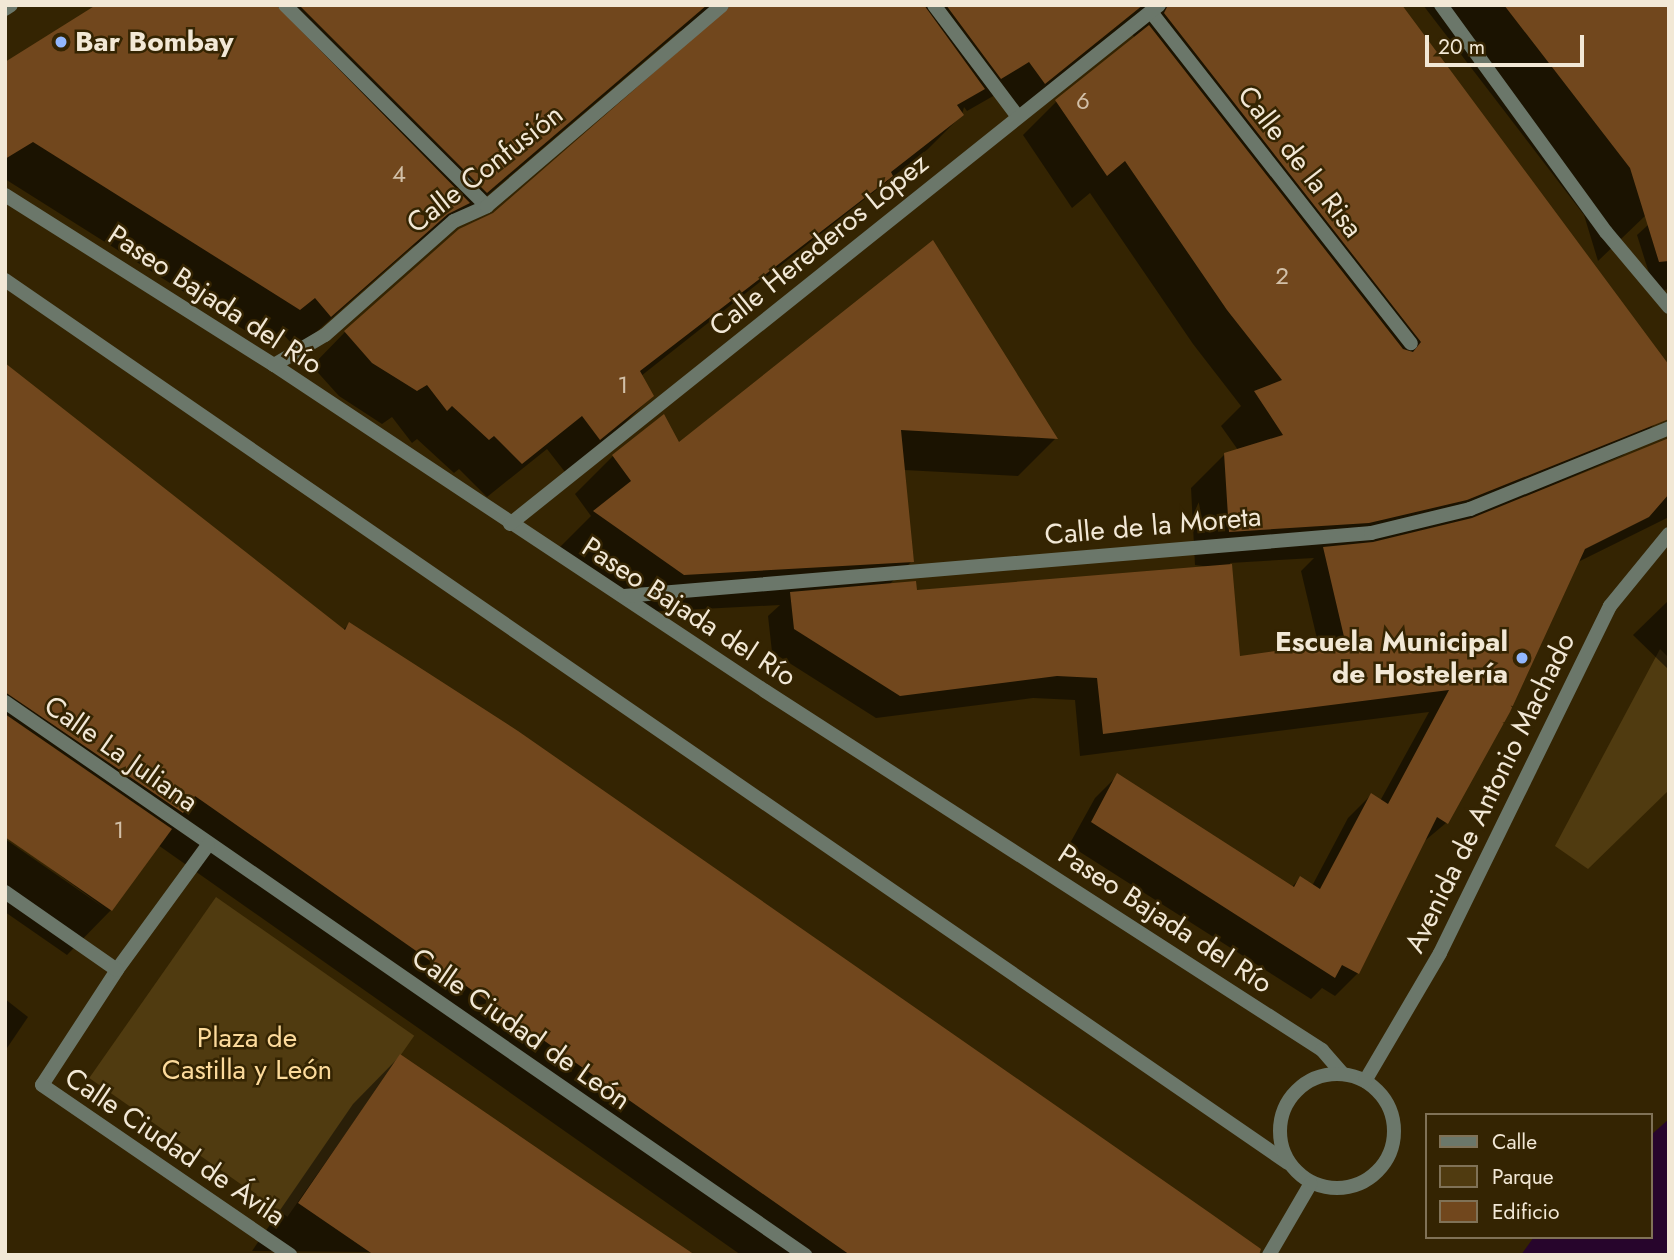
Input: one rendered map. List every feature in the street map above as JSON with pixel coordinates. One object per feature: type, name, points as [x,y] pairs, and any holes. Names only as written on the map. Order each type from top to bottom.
[{"type":"street","points":[[5,9],[11,5]]},
{"type":"street","points":[[285,5],[487,206]]},
{"type":"street","name":"Calle Confusión","points":[[274,365],[326,335],[454,221],[487,206],[722,5]]},
{"type":"street","points":[[934,5],[1018,117]]},
{"type":"street","points":[[1441,5],[1606,232],[1669,307]]},
{"type":"street","name":"Calle Herederos López","points":[[510,524],[1155,9]]},
{"type":"street","name":"Calle de la Risa","points":[[1155,9],[1410,343]]},
{"type":"street","name":"Paseo Bajada del Río","points":[[5,195],[274,365],[510,524],[1322,1050],[1342,1073]]},
{"type":"street","points":[[5,280],[1288,1163],[1311,1183],[1333,1189],[1355,1186],[1374,1175],[1389,1158],[1395,1136],[1392,1114],[1382,1094],[1364,1081],[1342,1073],[1301,1085],[1287,1101],[1279,1121],[1279,1142],[1288,1163]]},
{"type":"street","name":"Calle de la Moreta","points":[[625,596],[1371,533],[1470,509],[1669,428]]},
{"type":"street","name":"Avenida de Antonio Machado","points":[[1364,1081],[1440,953],[1610,606],[1669,534]]},
{"type":"street","name":"Calle La Juliana","points":[[5,702],[208,845]]},
{"type":"street","points":[[5,892],[117,970],[208,845]]},
{"type":"street","name":"Calle Ciudad de León","points":[[208,845],[805,1255]]},
{"type":"street","name":"Calle Ciudad de Ávila","points":[[117,970],[42,1085],[290,1255]]},
{"type":"street","points":[[1269,1255],[1311,1183]]},
{"type":"green space","points":[[1660,649],[1669,658],[1669,790],[1588,869],[1555,846]]},
{"type":"green space","name":"Plaza de Castilla y León","points":[[216,897],[414,1036],[287,1217],[89,1078]]},
{"type":"shaded area","points":[[1669,1119],[1669,1255],[1521,1255],[1533,1239],[1653,1239],[1653,1133]]},
{"type":"building","points":[[96,5],[276,5],[470,203],[448,214],[331,317],[315,298],[300,310],[33,142],[5,159],[5,62]]},
{"type":"building","points":[[299,5],[707,5],[487,193]]},
{"type":"building","points":[[731,5],[924,5],[985,89],[957,105],[964,115],[891,172],[893,176],[640,371],[654,396],[600,440],[582,416],[522,464],[494,436],[489,440],[452,406],[447,411],[427,385],[417,391],[372,363],[344,331],[459,229],[493,213]]},
{"type":"building","points":[[946,5],[1143,5],[1045,84],[1029,62],[1001,79]]},
{"type":"building","points":[[1168,5],[1402,5],[1669,365],[1669,419],[1467,500],[1369,523],[1229,532],[1224,453],[1283,435],[1254,391],[1282,380],[1227,310],[1125,161],[1107,176],[1055,100],[1149,25],[1403,349],[1413,352],[1421,342],[1164,13]]},
{"type":"building","points":[[1504,5],[1669,5],[1669,261],[1659,262],[1630,168]]},
{"type":"building","points":[[933,240],[1058,439],[901,430],[914,562],[684,575],[593,511],[631,481],[612,455],[664,414],[679,442]]},
{"type":"building","points":[[5,363],[345,630],[349,622],[518,731],[1261,1249],[1259,1255],[850,1255],[195,796],[183,813],[5,692]]},
{"type":"building","points":[[1669,438],[1669,494],[1649,517],[1585,549],[1510,712],[1448,824],[1437,817],[1359,974],[1342,965],[1335,978],[1091,822],[1117,773],[1294,887],[1300,876],[1320,889],[1371,793],[1388,804],[1449,690],[1103,734],[1097,678],[1057,676],[900,696],[794,629],[790,592],[916,581],[917,590],[1232,564],[1240,656],[1345,641],[1323,547],[1373,542],[1472,518]]},
{"type":"building","points":[[5,714],[172,829],[112,911],[5,837]]},
{"type":"building","points":[[400,1054],[695,1255],[374,1255],[298,1203]]},
{"type":"place","name":"Bar Bombay","points":[[61,42]]},
{"type":"place","name":"Escuela Municipal de Hostelería","points":[[1522,658]]}]
